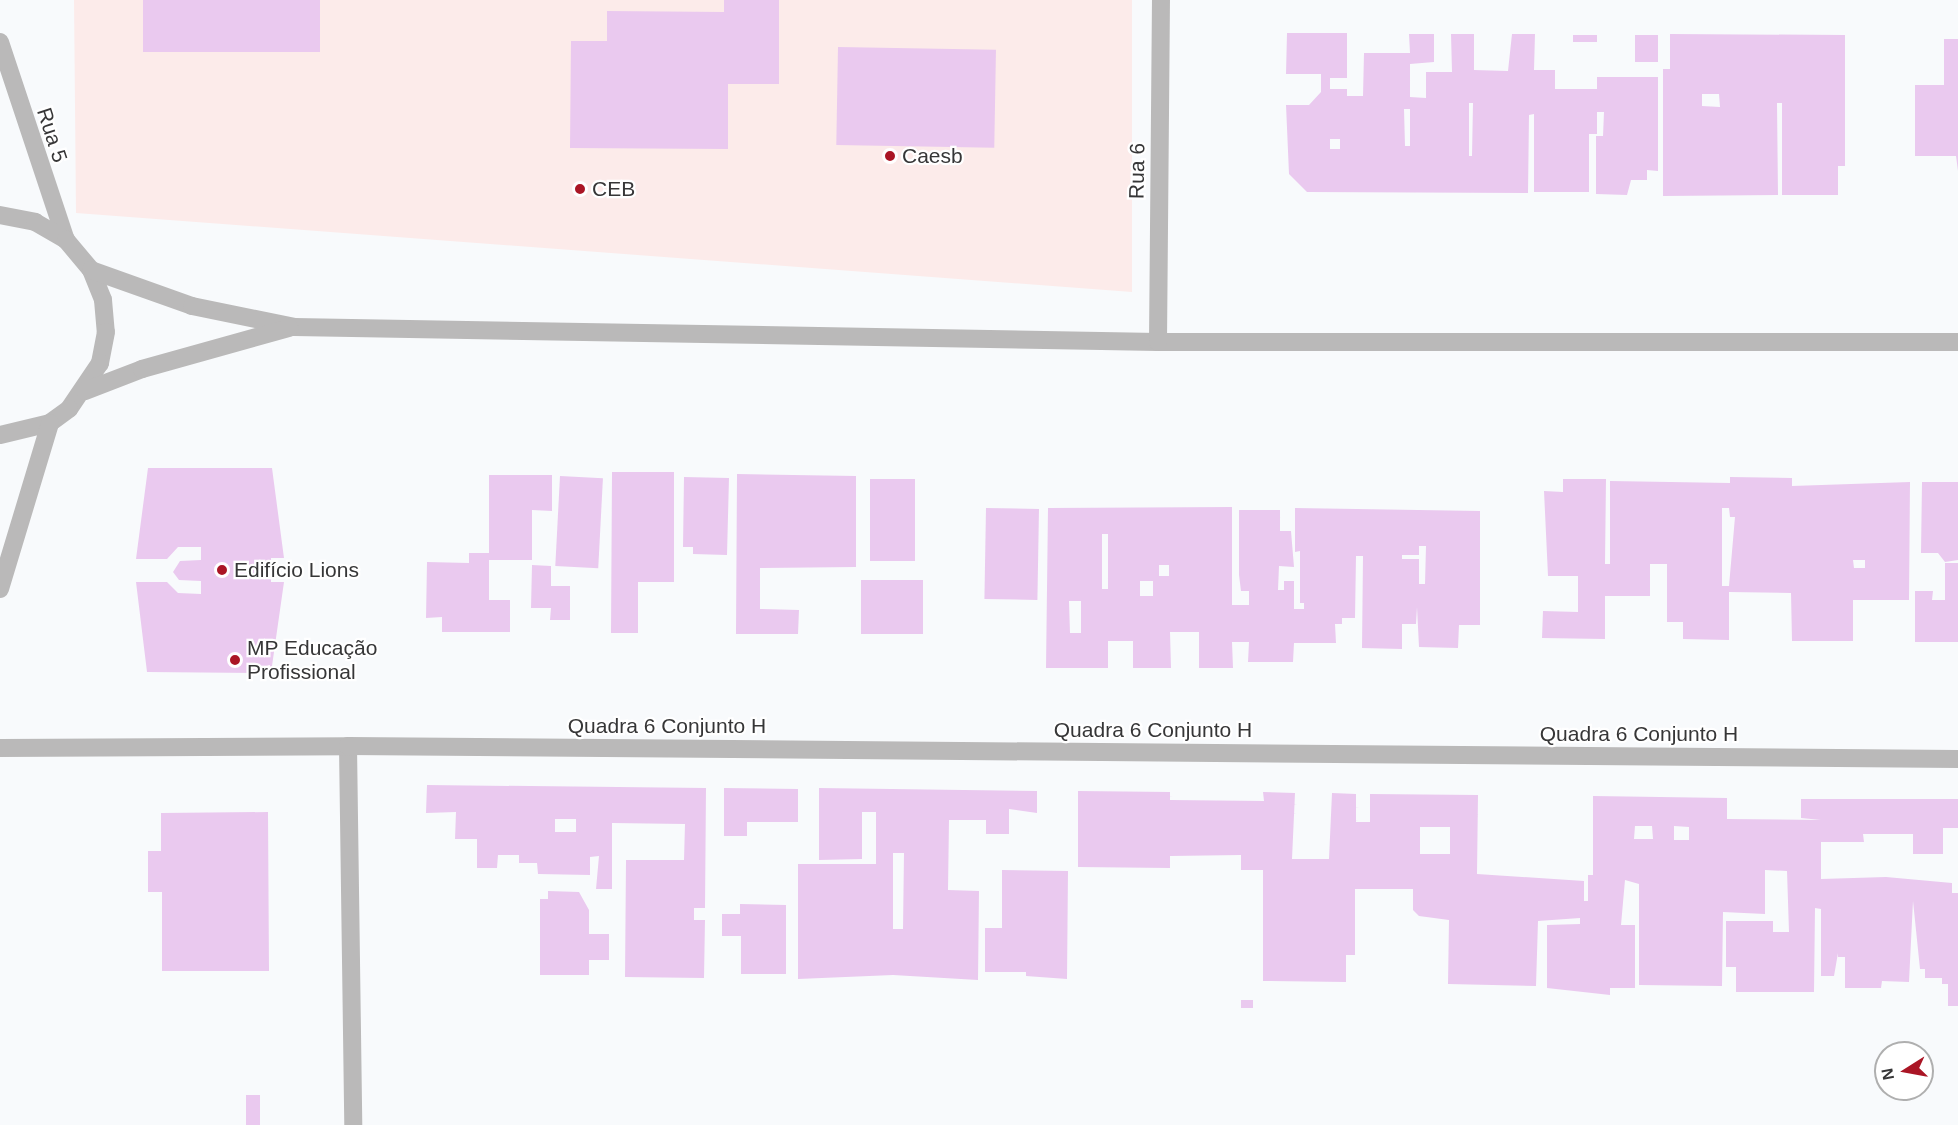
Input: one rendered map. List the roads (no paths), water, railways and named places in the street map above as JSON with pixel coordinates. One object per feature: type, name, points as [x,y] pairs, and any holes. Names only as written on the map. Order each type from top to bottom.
[{"type":"street","name":"Rua 6","points":[[1158,342],[1161,0]]},
{"type":"street","name":"Rua 5","points":[[0,42],[66,240]]},
{"type":"street","points":[[0,215],[35,222],[66,240],[91,270],[103,300],[106,332],[100,363],[85,392]]},
{"type":"street","points":[[91,270],[192,306],[294,327],[1158,342],[1958,342]]},
{"type":"street","points":[[0,435],[19,434],[50,423],[85,392],[162,363],[294,327]]},
{"type":"street","points":[[0,589],[50,423]]},
{"type":"street","points":[[348,746],[353,1125]]},
{"type":"street","name":"Quadra 6 Conjunto H","points":[[0,748],[348,746],[1958,759]]},
{"type":"place","name":"Caesb","points":[[890,156]]},
{"type":"place","name":"CEB","points":[[580,189]]},
{"type":"place","name":"Edifício Lions","points":[[222,570]]},
{"type":"place","name":"MP Educação Profissional","points":[[235,660]]}]
